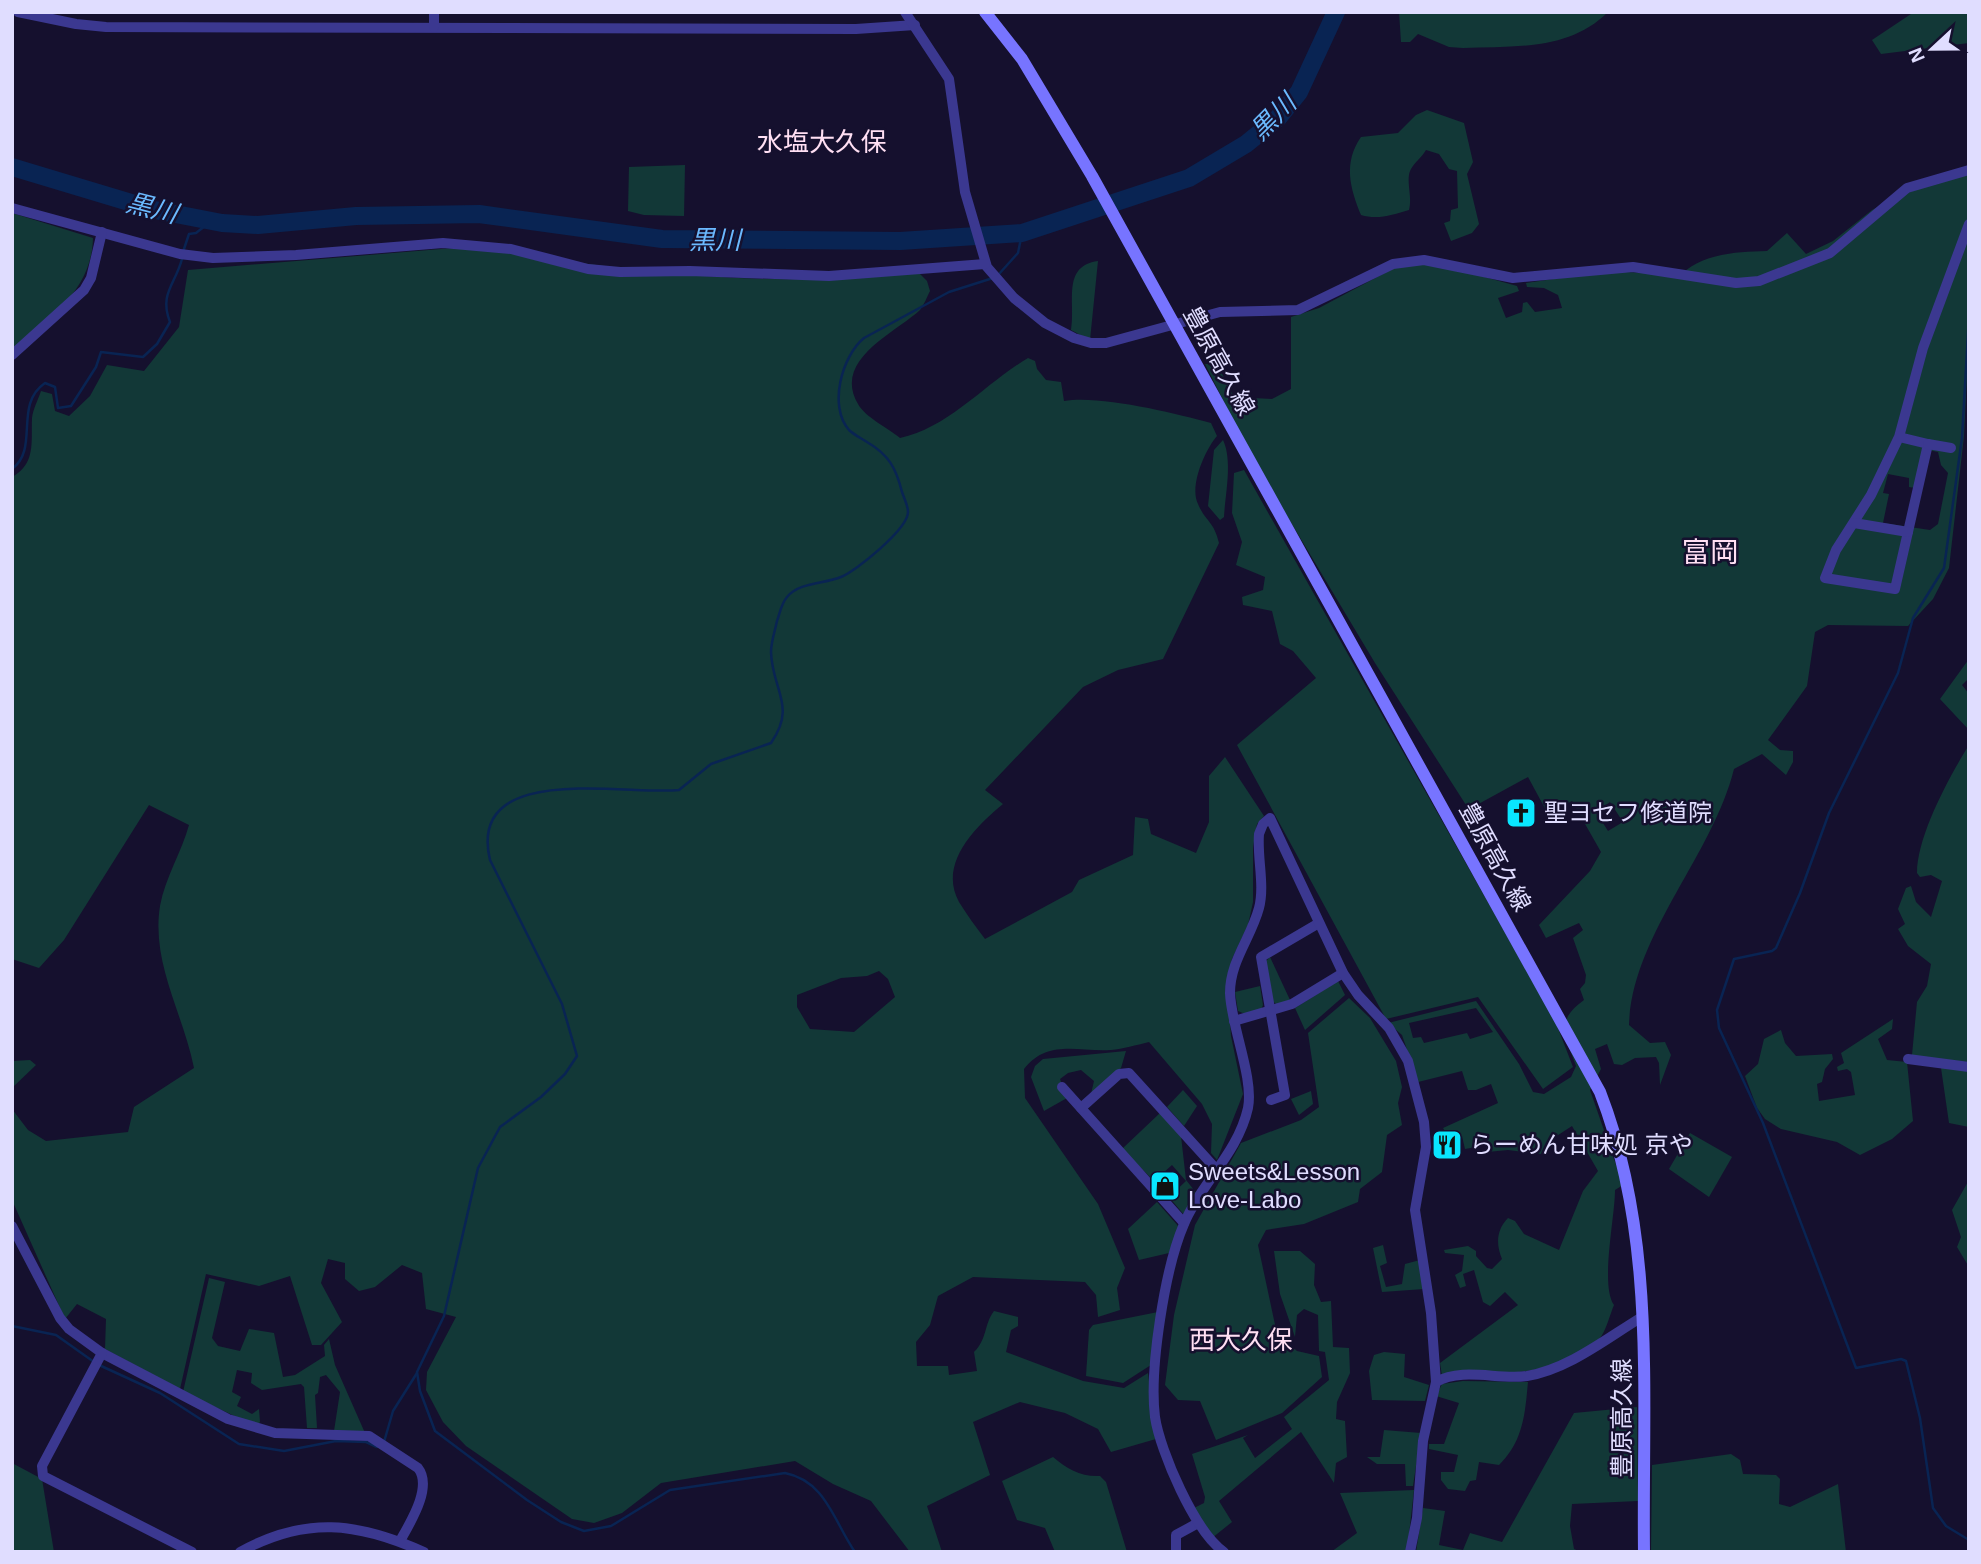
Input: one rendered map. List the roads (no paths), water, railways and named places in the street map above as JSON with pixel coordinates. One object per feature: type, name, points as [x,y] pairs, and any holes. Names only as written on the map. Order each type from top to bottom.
[{"type":"main road","name":"豊原高久線","points":[[985,12],[1022,59],[1092,176],[1600,1092],[1624,1163],[1636,1225],[1642,1317],[1644,1552]]},
{"type":"street","points":[[18,12],[88,26],[856,29],[915,25]]},
{"type":"street","points":[[434,12],[434,27]]},
{"type":"street","points":[[905,12],[950,79],[969,210],[985,264],[1000,284],[1028,312],[1045,323],[1091,343],[1106,343],[1237,309],[1298,310],[1393,264],[1409,260],[1439,262],[1513,278],[1633,267],[1736,283],[1759,281],[1830,253],[1907,188],[1969,170]]},
{"type":"street","points":[[12,208],[180,254],[213,258],[296,255],[443,243],[512,249],[588,269],[620,272],[690,271],[829,276],[985,264]]},
{"type":"street","points":[[1928,444],[1895,589],[1825,578],[1836,550],[1886,467],[1899,438],[1923,348],[1969,224]]},
{"type":"street","points":[[12,355],[83,290],[91,278],[102,232]]},
{"type":"street","points":[[1899,438],[1951,448]]},
{"type":"street","points":[[1854,523],[1908,532]]},
{"type":"street","points":[[1224,1552],[1198,1523],[1182,1493],[1161,1436],[1154,1402],[1162,1307],[1184,1223],[1234,1144],[1248,1106],[1230,990],[1234,969],[1259,906],[1259,834],[1263,824],[1270,818],[1343,973],[1399,1043],[1408,1061],[1424,1122],[1426,1151],[1415,1210],[1431,1312],[1436,1382],[1423,1441],[1417,1518],[1410,1552]]},
{"type":"street","points":[[1271,1100],[1285,1095],[1261,957],[1319,923]]},
{"type":"street","points":[[1234,1021],[1270,1013],[1292,1004],[1343,973]]},
{"type":"street","points":[[1908,1059],[1969,1067]]},
{"type":"street","points":[[1081,1108],[1119,1074],[1129,1073],[1217,1170]]},
{"type":"street","points":[[1062,1087],[1184,1223]]},
{"type":"street","points":[[12,1226],[60,1318],[69,1329],[102,1353],[172,1388],[198,1405],[255,1429],[275,1433],[377,1438],[423,1474],[416,1511],[400,1541]]},
{"type":"street","points":[[1436,1382],[1452,1376],[1531,1375],[1583,1354],[1642,1317]]},
{"type":"street","points":[[102,1353],[42,1466],[43,1476],[192,1552]]},
{"type":"street","points":[[1176,1552],[1176,1535],[1198,1523]]},
{"type":"street","points":[[240,1552],[273,1535],[315,1526],[342,1527],[400,1541],[424,1552]]},
{"type":"waterway","name":"黒川","points":[[12,167],[155,210],[222,223],[258,225],[356,216],[479,214],[662,239],[900,241],[1022,233],[1189,178],[1246,144],[1278,118],[1299,92],[1336,12]]},
{"type":"waterway","points":[[183,252],[189,234],[196,233],[210,222]]},
{"type":"waterway","points":[[999,274],[1018,253],[1022,233]]},
{"type":"waterway","points":[[12,469],[24,450],[30,403],[45,383],[55,387],[58,408],[71,406],[96,367],[101,352],[143,357],[157,344],[170,322],[167,297],[182,259]]},
{"type":"waterway","points":[[855,1552],[820,1494],[799,1477],[785,1473],[670,1490],[611,1526],[584,1531],[561,1522],[435,1431],[420,1391],[417,1372],[444,1316],[478,1168],[500,1127],[541,1097],[565,1074],[577,1056],[562,1004],[490,860],[489,829],[502,808],[526,795],[590,788],[679,790],[711,764],[771,743],[779,730],[783,708],[772,665],[771,648],[785,600],[798,589],[841,577],[858,567],[891,538],[906,519],[908,512],[890,463],[875,447],[851,432],[843,420],[839,408],[840,382],[849,357],[864,338],[949,292],[993,278]]},
{"type":"waterway","points":[[1969,316],[1962,438],[1944,568],[1913,618],[1898,673],[1829,813],[1800,893],[1776,948],[1734,959],[1717,1010],[1719,1028],[1763,1123],[1856,1368],[1901,1359],[1906,1361],[1920,1418],[1933,1508],[1946,1526],[1969,1540]]},
{"type":"waterway","points":[[12,1326],[56,1335],[94,1362]]},
{"type":"waterway","points":[[99,1365],[160,1393],[239,1444],[284,1451],[336,1441],[366,1442],[377,1447]]},
{"type":"waterway","points":[[384,1442],[393,1411],[417,1373]]},
{"type":"place","name":"聖ヨセフ修道院","points":[[1521,813]]},
{"type":"place","name":"らーめん甘味処 京や","points":[[1447,1145]]},
{"type":"place","name":"Sweets&Lesson Love-Labo","points":[[1165,1186]]},
{"type":"district","name":"水塩大久保","points":[[822,142]]},
{"type":"district","name":"富岡","points":[[1710,552]]},
{"type":"district","name":"西大久保","points":[[1241,1340]]}]
